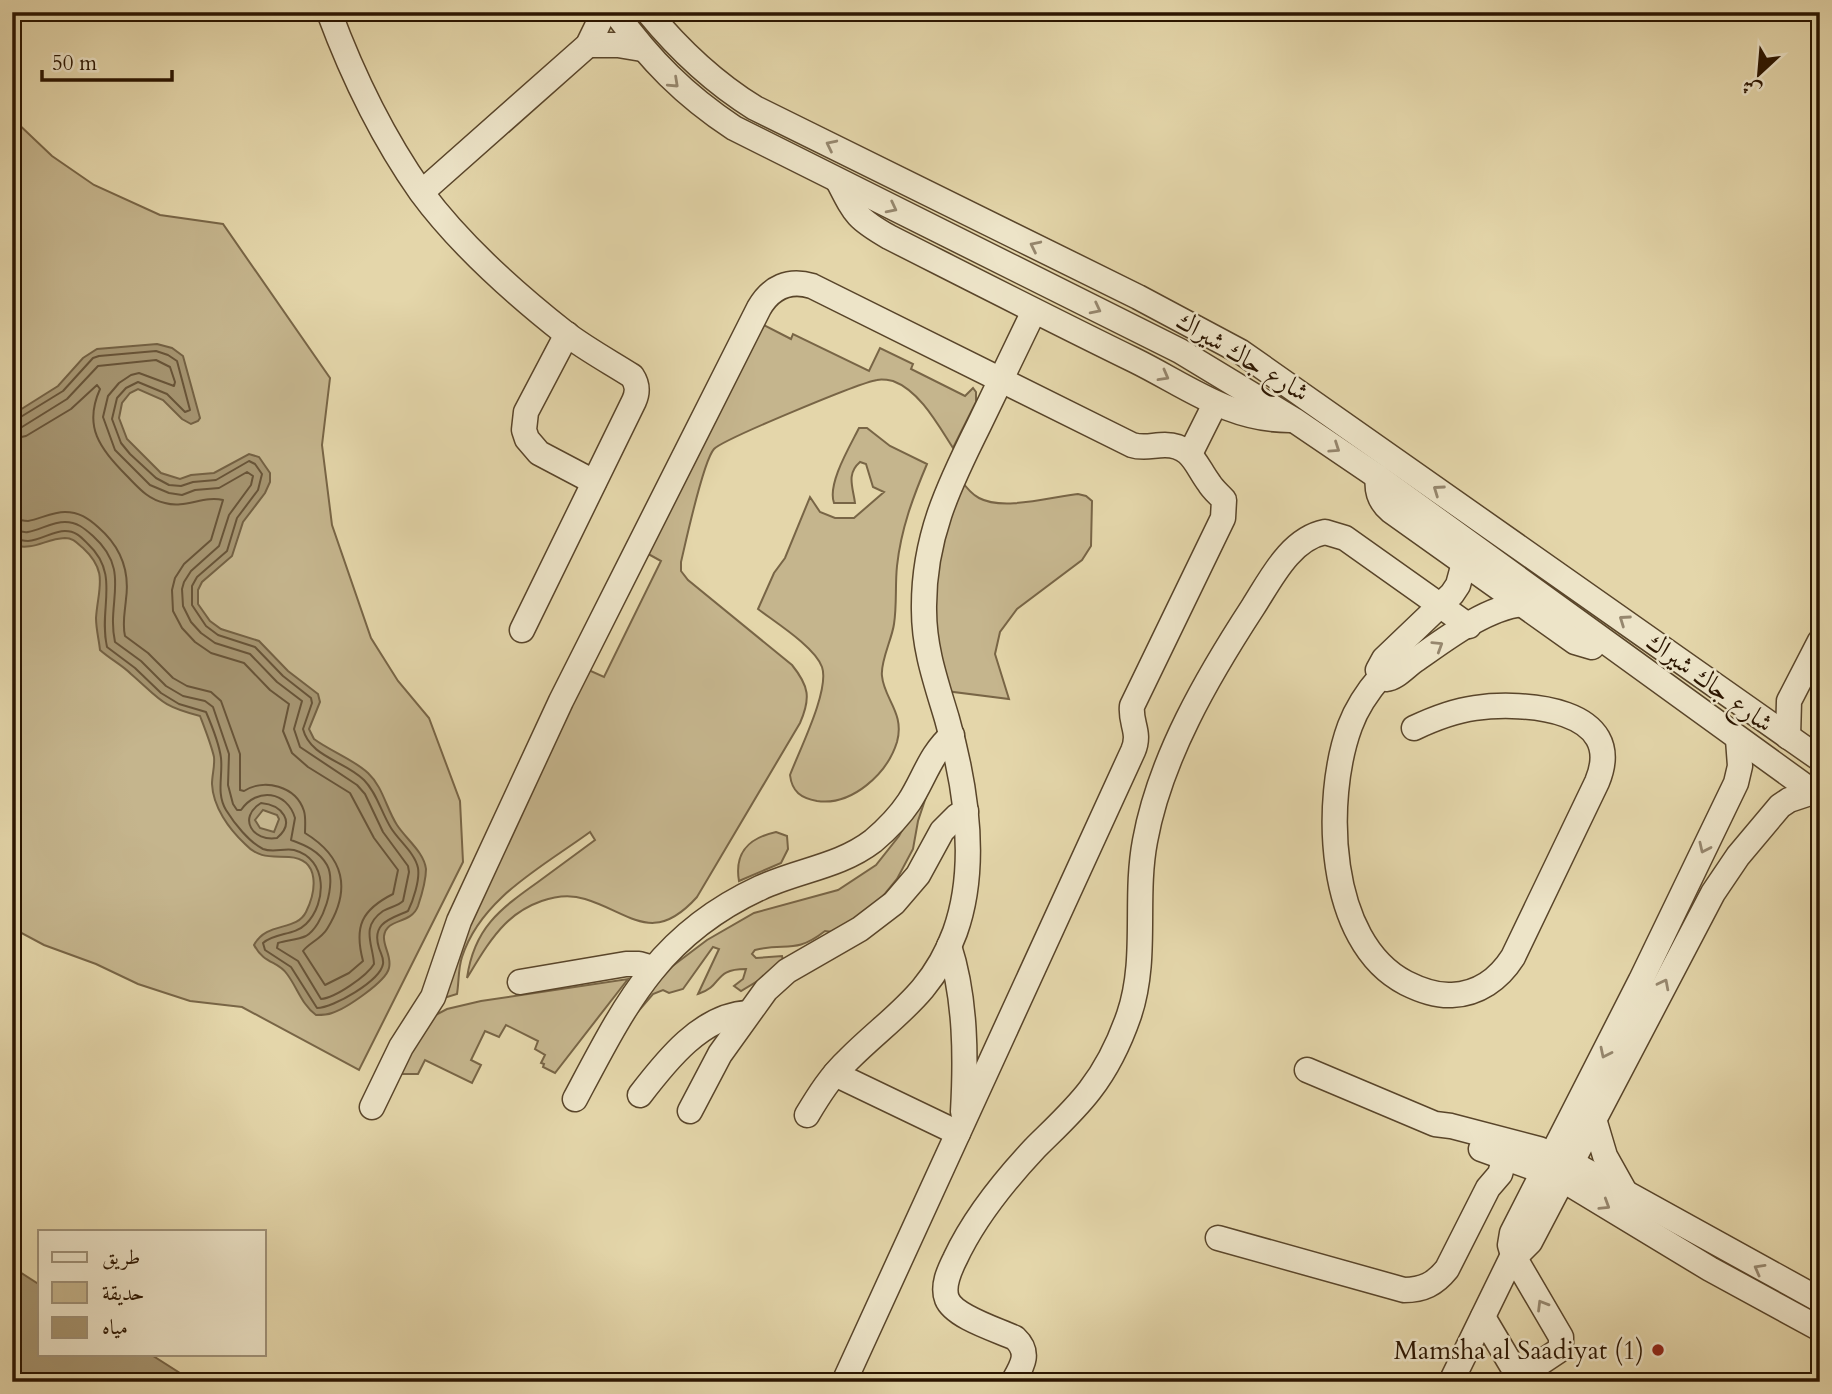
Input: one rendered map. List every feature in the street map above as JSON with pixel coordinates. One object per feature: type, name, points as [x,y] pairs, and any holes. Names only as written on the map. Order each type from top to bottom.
[{"type":"street","points":[[329,12],[362,89],[422,192],[466,244],[514,291],[567,334],[632,376],[637,386],[634,401],[522,630]]},
{"type":"street","points":[[422,192],[588,45],[604,12]]},
{"type":"street","name":"شارع جاك شيراك","points":[[615,12],[642,49],[665,74],[708,111],[761,144],[1180,351],[1294,420],[1378,477],[1816,795]]},
{"type":"street","name":"شارع جاك شيراك","points":[[648,12],[689,58],[755,108],[1138,297],[1241,352],[1820,759]]},
{"type":"street","points":[[588,45],[618,45],[642,49]]},
{"type":"street","points":[[838,181],[855,214],[868,225],[1152,369],[1215,404],[1268,420],[1294,420]]},
{"type":"street","points":[[372,1107],[401,1047],[433,997],[459,921],[561,701],[764,298],[772,291],[791,283],[812,286],[1132,445],[1148,448],[1174,446],[1190,454],[1211,486],[1224,500],[1223,518],[1132,706],[1137,735],[1133,751],[844,1382]]},
{"type":"street","points":[[807,1115],[835,1074],[921,993],[949,946],[962,909],[967,886],[969,839],[951,735],[930,664],[926,639],[924,586],[927,559],[932,533],[945,496],[1034,311]]},
{"type":"street","points":[[567,334],[526,412],[524,430],[527,439],[540,453],[594,482]]},
{"type":"street","points":[[1190,454],[1215,404]]},
{"type":"street","points":[[1378,477],[1378,493],[1385,506],[1582,645],[1595,648],[1608,645]]},
{"type":"street","points":[[1013,1382],[1023,1364],[1023,1345],[1015,1338],[955,1310],[947,1299],[947,1278],[963,1242],[983,1210],[1090,1090],[1121,1036],[1134,997],[1140,953],[1139,894],[1142,859],[1151,815],[1168,766],[1199,697],[1232,639],[1286,558],[1312,537],[1341,550],[1435,611],[1469,626]]},
{"type":"street","points":[[1464,563],[1458,585],[1435,611],[1384,659],[1378,670],[1381,676],[1386,679],[1394,677],[1417,659],[1492,612],[1522,604]]},
{"type":"street","points":[[1788,737],[1789,701],[1820,641]]},
{"type":"street","points":[[1381,676],[1357,711],[1340,765],[1335,816],[1342,886],[1357,928],[1380,963],[1402,981],[1416,987],[1430,992],[1456,995],[1488,984],[1506,968],[1513,957],[1601,773],[1603,753],[1595,734],[1580,720],[1539,709],[1498,706],[1476,708],[1413,728]]},
{"type":"street","points":[[1751,710],[1772,709],[1789,701]]},
{"type":"street","points":[[575,1099],[620,1014],[653,968],[696,926],[741,897],[786,878],[842,860],[872,842],[898,817],[931,758],[951,735]]},
{"type":"street","points":[[1559,1167],[1641,980],[1736,783],[1740,766],[1738,739]]},
{"type":"street","points":[[1483,1317],[1515,1371],[1528,1371],[1561,1349],[1561,1337],[1513,1255],[1510,1245],[1512,1233],[1594,1119],[1701,912],[1752,839],[1780,806],[1789,800],[1816,795]]},
{"type":"street","points":[[1722,809],[1731,809],[1745,816],[1750,823],[1752,839]]},
{"type":"street","points":[[690,1111],[720,1054],[766,990],[787,971],[849,936],[894,902],[918,875],[942,831],[966,811]]},
{"type":"street","points":[[949,946],[955,967],[962,1024],[964,1066],[960,1128]]},
{"type":"street","points":[[520,982],[625,964],[653,968]]},
{"type":"street","points":[[640,1095],[666,1063],[710,1024],[728,1015],[748,1013]]},
{"type":"street","points":[[1307,1070],[1435,1124],[1627,1193],[1820,1300]]},
{"type":"street","points":[[835,1074],[960,1128]]},
{"type":"street","points":[[1594,1119],[1605,1156],[1627,1193]]},
{"type":"street","points":[[1435,1124],[1451,1137],[1478,1148],[1504,1149]]},
{"type":"street","points":[[1478,1148],[1487,1167],[1488,1188]]},
{"type":"street","points":[[1219,1238],[1395,1287],[1415,1290],[1433,1283],[1447,1269],[1488,1188],[1500,1174],[1504,1149]]},
{"type":"street","points":[[1559,1167],[1710,1269],[1820,1329]]},
{"type":"street","points":[[1451,1382],[1513,1255]]},
{"type":"green space","points":[[12,118],[52,156],[94,185],[160,215],[223,224],[330,378],[322,445],[332,525],[371,638],[398,681],[429,718],[460,801],[463,862],[359,1070],[242,1007],[190,1001],[138,984],[96,964],[44,945],[12,928]]},
{"type":"green space","points":[[754,320],[791,339],[793,334],[869,371],[880,348],[913,364],[911,369],[965,396],[973,388],[976,402],[953,448],[928,410],[912,392],[893,381],[877,380],[792,412],[714,449],[695,502],[681,571],[688,580],[792,665],[802,679],[807,699],[800,723],[697,897],[681,912],[667,920],[654,923],[642,922],[585,899],[563,896],[542,901],[531,905],[505,924],[489,943],[467,978],[476,946],[491,921],[512,901],[595,840],[590,832],[533,871],[483,917],[462,957],[457,994],[444,998],[443,981],[582,667],[604,677],[661,561],[641,550]]},
{"type":"green space","points":[[859,428],[867,428],[890,446],[927,464],[901,539],[894,624],[882,670],[899,732],[892,754],[877,776],[855,793],[843,798],[817,801],[798,793],[790,775],[818,705],[822,690],[822,667],[803,643],[758,609],[774,573],[785,558],[810,497],[820,512],[835,518],[854,518],[884,492],[873,487],[866,464],[860,462],[852,476],[855,503],[834,503],[836,476]]},
{"type":"green space","points":[[960,479],[973,494],[989,502],[1027,502],[1078,494],[1092,501],[1091,546],[1082,560],[1017,609],[1000,632],[995,654],[1009,699],[946,691],[929,632],[929,571]]},
{"type":"green space","points":[[935,770],[918,821],[913,849],[897,879],[871,911],[842,933],[825,931],[798,945],[755,950],[752,954],[756,958],[782,956],[784,965],[741,991],[734,986],[743,979],[746,969],[728,972],[712,987],[698,994],[719,949],[713,947],[683,989],[669,993],[663,990],[653,994],[635,1015],[658,977],[707,940],[754,913],[838,890],[876,865],[899,836]]},
{"type":"green space","points":[[776,832],[787,836],[788,849],[781,863],[739,881],[741,854],[751,842]]},
{"type":"green space","points":[[628,979],[555,1073],[543,1067],[544,1064],[541,1063],[545,1055],[535,1049],[538,1041],[506,1025],[499,1037],[485,1031],[471,1060],[481,1065],[472,1083],[425,1060],[418,1074],[395,1071],[430,1018],[447,1009],[481,1001]]},
{"type":"water","points":[[157,344],[172,348],[183,356],[200,418],[198,421],[191,424],[163,400],[138,389],[130,393],[122,403],[119,418],[127,439],[161,473],[180,479],[214,473],[249,454],[259,457],[270,473],[270,482],[265,493],[243,522],[232,556],[202,582],[198,590],[198,604],[210,621],[221,629],[259,641],[288,671],[318,694],[320,702],[309,729],[314,739],[368,773],[381,791],[397,825],[425,863],[424,883],[415,912],[386,930],[384,940],[390,964],[386,974],[364,994],[332,1013],[316,1015],[311,1011],[291,979],[262,956],[254,945],[266,933],[295,922],[306,912],[313,886],[311,870],[307,864],[299,859],[266,856],[255,852],[239,838],[215,801],[212,784],[214,757],[200,716],[161,701],[100,650],[96,618],[100,581],[91,557],[68,538],[27,547],[12,545],[12,415],[58,386],[83,358],[97,349]],"holes":[[[263,810],[277,815],[279,819],[274,832],[260,828],[255,820]]]},
{"type":"water","points":[[12,1267],[38,1284],[38,1356],[153,1356],[194,1382],[12,1382]]},
{"type":"place","name":"Mamsha al Saadiyat (1)","points":[[1658,1350]]}]
